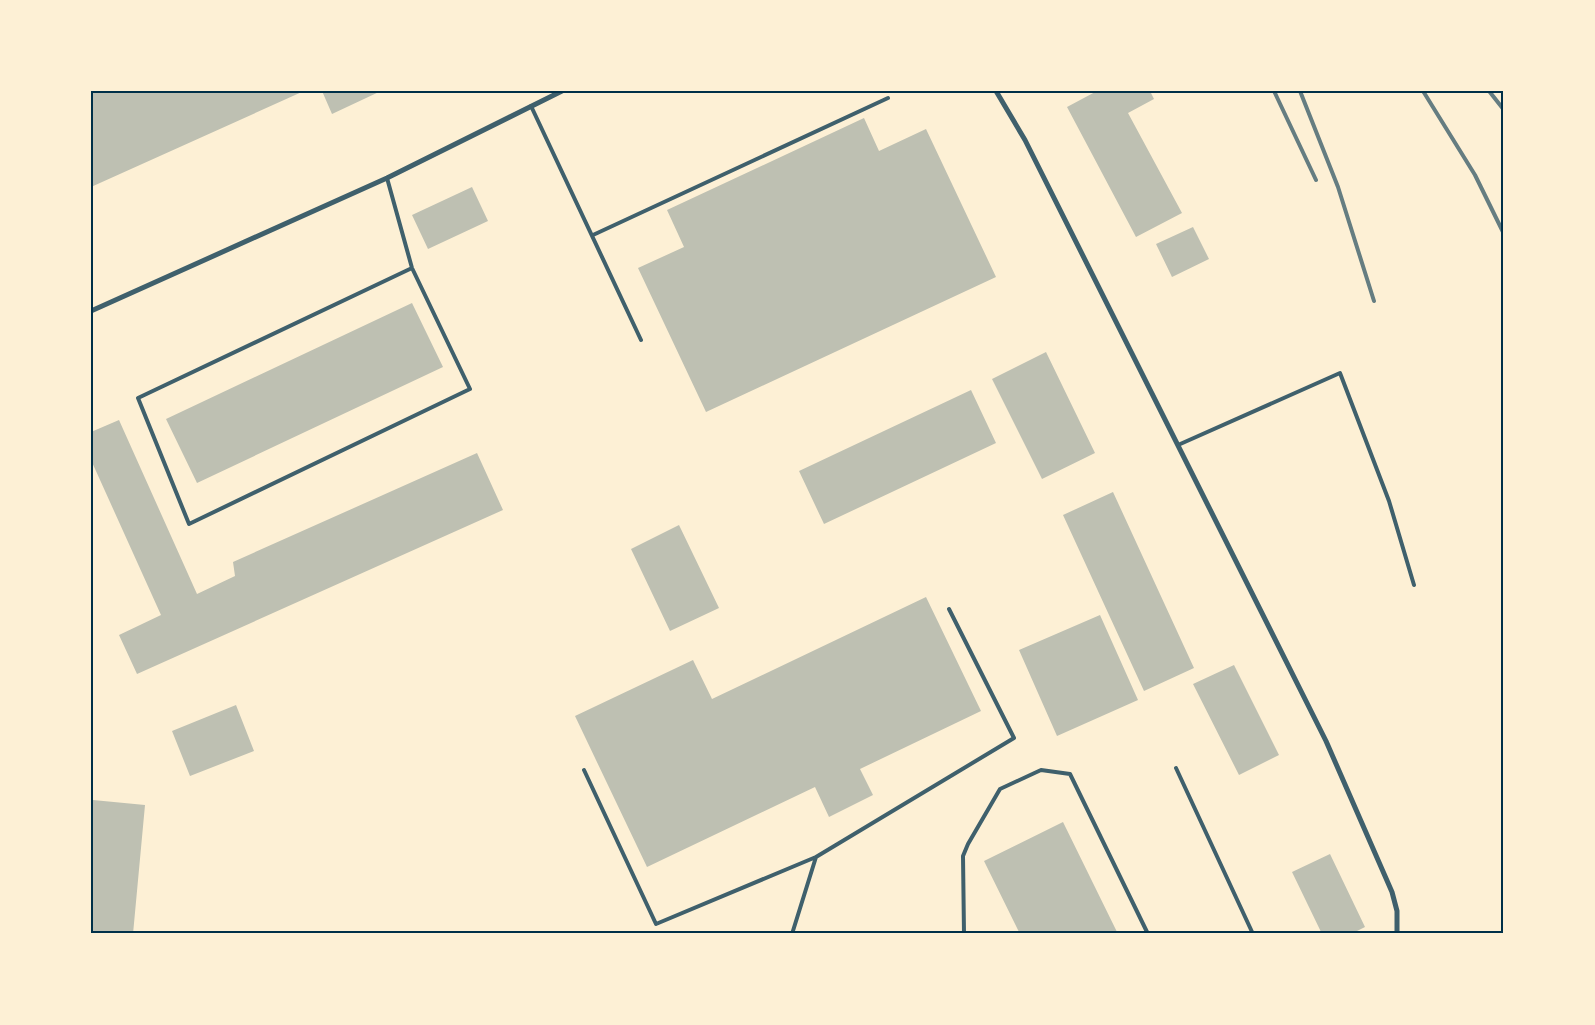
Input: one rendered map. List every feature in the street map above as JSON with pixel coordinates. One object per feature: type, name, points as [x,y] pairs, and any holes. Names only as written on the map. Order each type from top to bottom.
[{"type":"street","points":[[91,311],[387,178],[562,91]]},
{"type":"street","points":[[996,91],[1025,140],[1326,741],[1392,892],[1397,911],[1397,934]]},
{"type":"lane","points":[[592,235],[888,98]]},
{"type":"lane","points":[[531,106],[641,340]]},
{"type":"lane","points":[[387,178],[412,268],[470,389],[189,524],[138,398],[412,268]]},
{"type":"lane","points":[[1178,444],[1340,373],[1389,501],[1414,585]]},
{"type":"lane","points":[[584,770],[656,924],[816,857],[1014,738],[949,609]]},
{"type":"lane","points":[[1176,768],[1253,934]]},
{"type":"lane","points":[[964,934],[963,856],[968,844],[1000,790],[1040,770],[1070,774],[1148,934]]},
{"type":"lane","points":[[792,934],[816,857]]},
{"type":"building","points":[[91,91],[304,91],[91,187]]},
{"type":"building","points":[[322,91],[381,91],[332,114]]},
{"type":"building","points":[[1097,91],[1150,91],[1154,99],[1128,113],[1182,213],[1136,237],[1067,107]]},
{"type":"building","points":[[864,118],[879,151],[926,129],[996,277],[706,412],[638,268],[684,247],[667,210]]},
{"type":"building","points":[[472,187],[488,221],[428,249],[412,215]]},
{"type":"building","points":[[1193,227],[1209,259],[1172,277],[1156,244]]},
{"type":"building","points":[[412,303],[443,367],[197,483],[166,419]]},
{"type":"building","points":[[1046,352],[1095,453],[1042,479],[992,379]]},
{"type":"building","points":[[971,390],[996,443],[824,524],[799,471]]},
{"type":"building","points":[[119,420],[197,594],[235,576],[233,562],[477,453],[503,510],[137,674],[119,635],[161,615],[91,460],[91,432]]},
{"type":"building","points":[[1113,492],[1194,668],[1144,691],[1063,515]]},
{"type":"building","points":[[679,525],[719,608],[670,631],[631,549]]},
{"type":"building","points":[[926,597],[981,711],[860,769],[873,795],[829,817],[815,787],[647,867],[575,716],[693,660],[712,699]]},
{"type":"building","points":[[1100,615],[1138,700],[1057,736],[1019,650]]},
{"type":"building","points":[[1234,665],[1279,755],[1239,775],[1193,684]]},
{"type":"building","points":[[236,705],[254,751],[190,776],[172,731]]},
{"type":"building","points":[[93,800],[145,805],[133,934],[91,934],[91,821]]},
{"type":"building","points":[[1063,822],[1118,934],[1020,934],[984,861]]},
{"type":"building","points":[[1330,854],[1365,927],[1351,934],[1322,934],[1292,872]]},
{"type":"railway","points":[[1274,91],[1316,180]]},
{"type":"railway","points":[[1300,91],[1338,187],[1374,301]]},
{"type":"railway","points":[[1423,91],[1475,175],[1504,234]]},
{"type":"railway","points":[[1489,91],[1504,110]]}]
